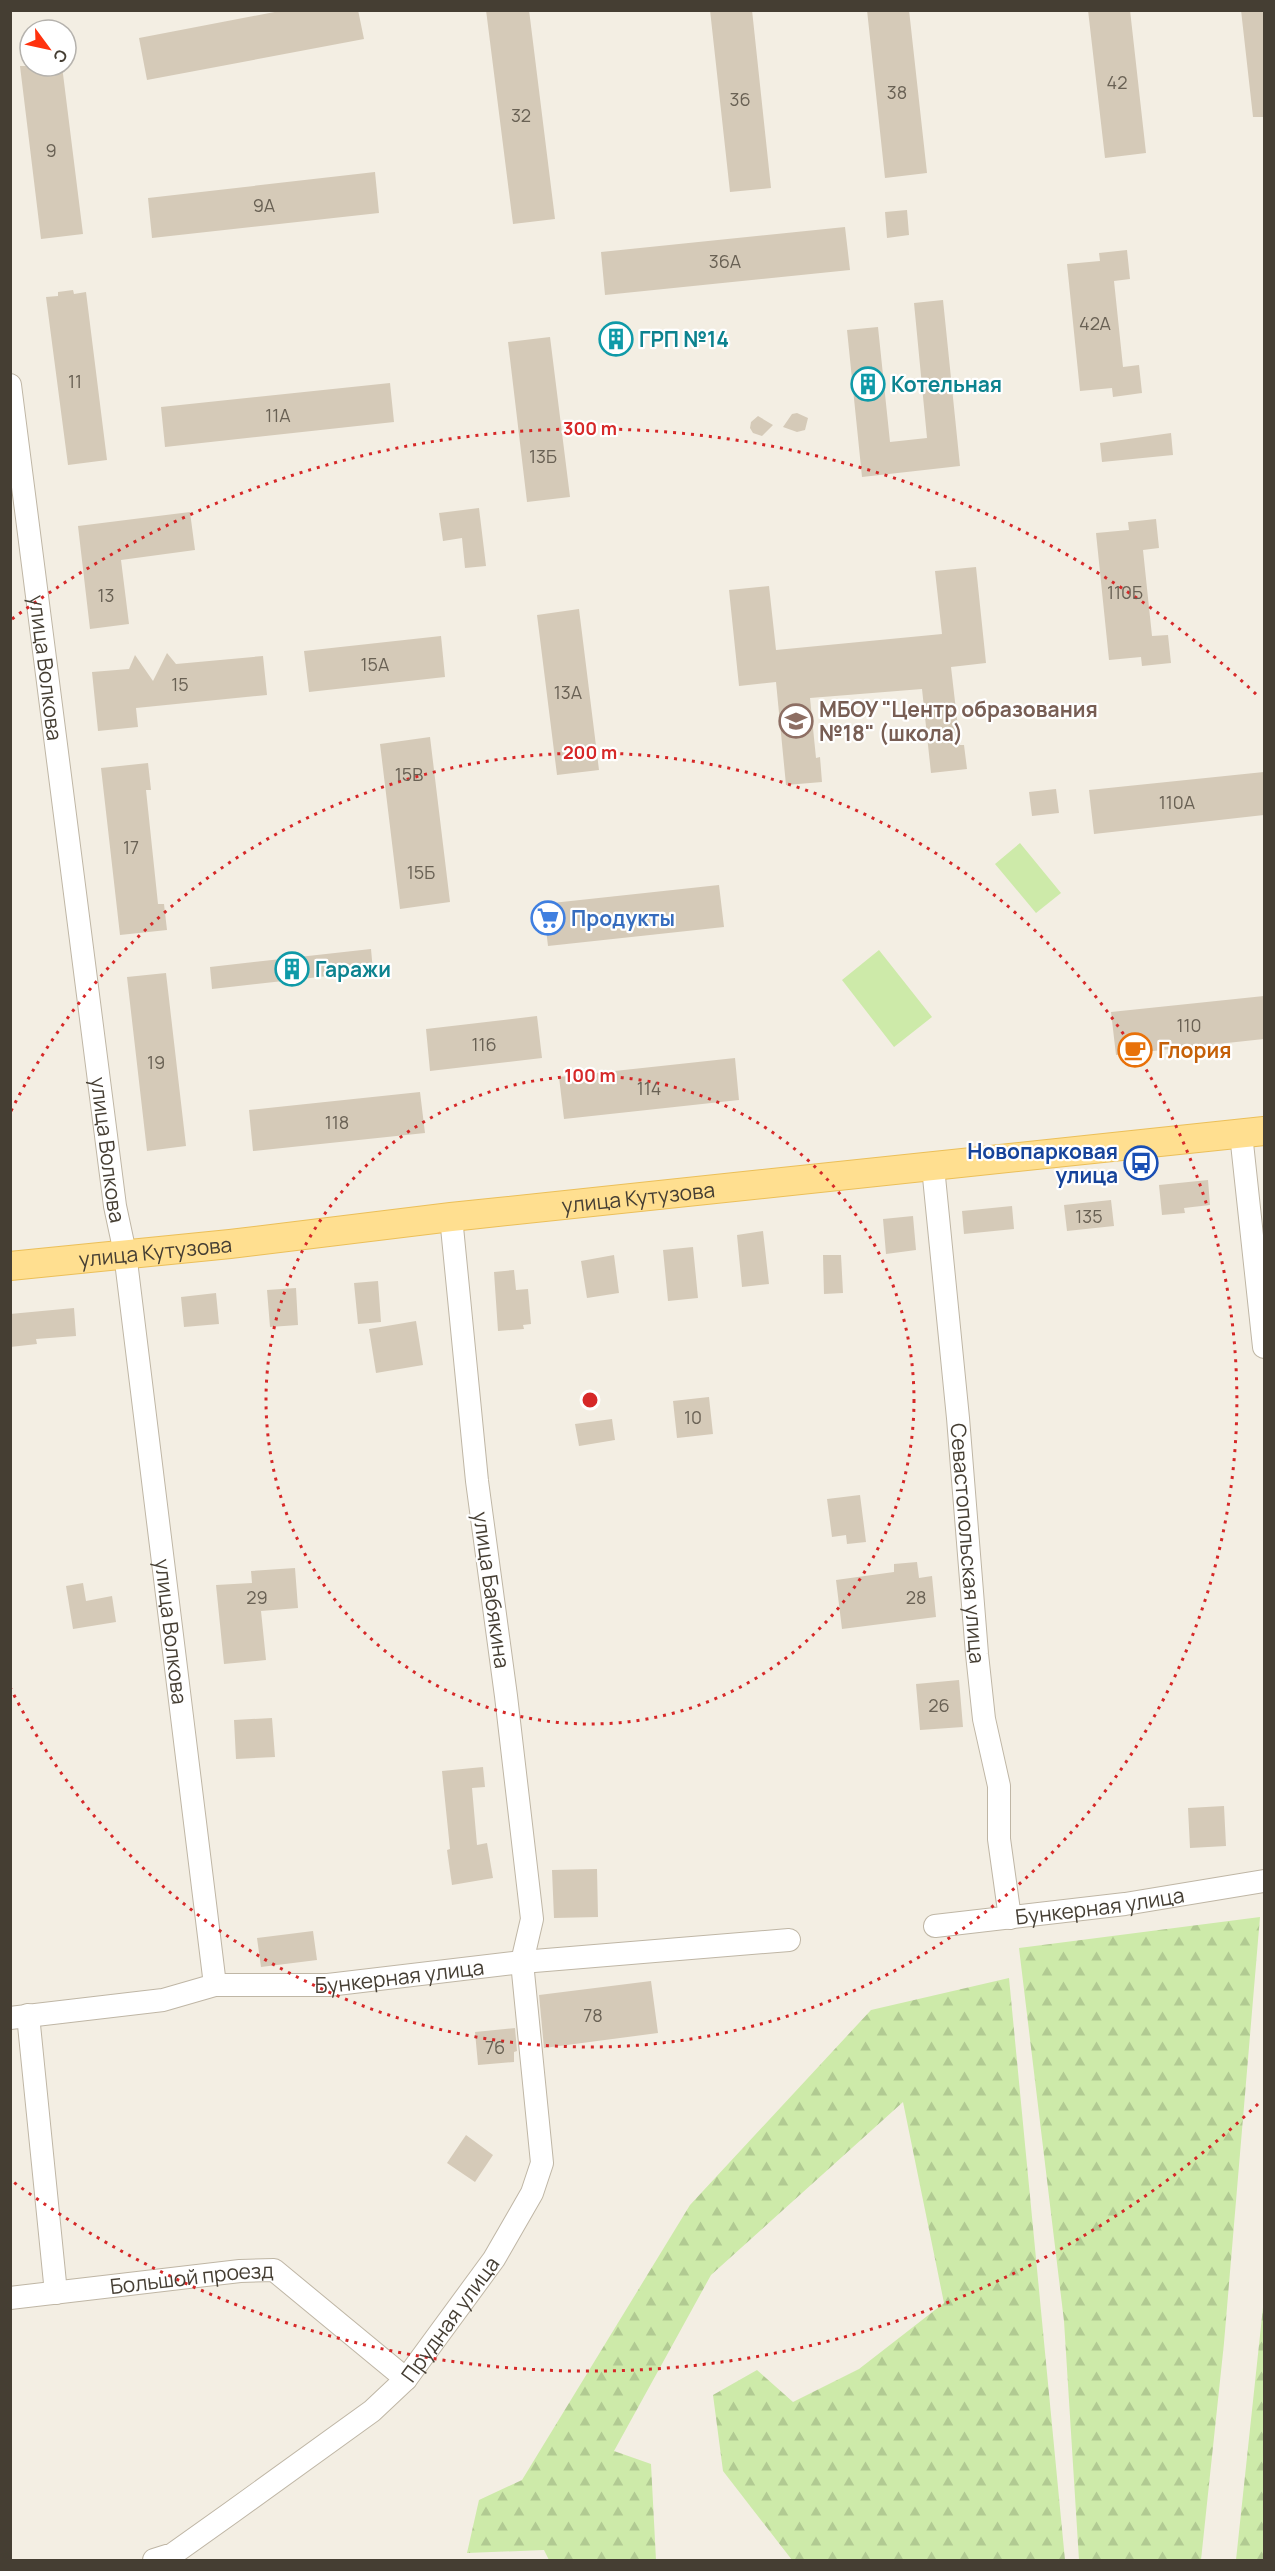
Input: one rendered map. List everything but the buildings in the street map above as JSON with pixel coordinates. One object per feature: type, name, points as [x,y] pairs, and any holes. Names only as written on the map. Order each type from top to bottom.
[{"type":"main road","name":"улица Кутузова","points":[[10,1266],[1253,1132]]},
{"type":"street","name":"улица Волкова","points":[[11,398],[115,1206],[126,1254],[215,1985]]},
{"type":"street","points":[[1253,1132],[1264,1347]]},
{"type":"street","name":"Севастопольская улица","points":[[933,1167],[958,1418],[977,1654],[984,1719],[999,1786],[999,1839],[1010,1918]]},
{"type":"street","name":"улица Бабякина","points":[[451,1217],[477,1481],[506,1696],[532,1919],[522,1962]]},
{"type":"street","name":"Бункерная улица","points":[[935,1926],[1125,1904],[1264,1881]]},
{"type":"street","name":"Бункерная улица","points":[[19,2016],[163,2000],[215,1985],[328,1985],[522,1962],[789,1940]]},
{"type":"street","name":"Прудная улица","points":[[154,2560],[173,2554],[372,2411],[406,2379],[494,2259],[532,2193],[542,2163],[522,1962]]},
{"type":"street","points":[[19,2016],[56,2293]]},
{"type":"street","name":"Большой проезд","points":[[10,2298],[240,2271],[274,2270],[406,2379]]},
{"type":"green space","points":[[1020,843],[1061,893],[1036,913],[995,864]]},
{"type":"green space","points":[[879,950],[932,1017],[894,1047],[842,980]]},
{"type":"green space","points":[[1260,1917],[1224,2343],[1201,2560],[1079,2560],[1064,2321],[1019,1948]]},
{"type":"green space","points":[[1009,1978],[1065,2560],[792,2560],[723,2471],[713,2395],[757,2370],[793,2402],[859,2369],[944,2303],[903,2102],[711,2275],[614,2451],[651,2464],[656,2560],[549,2560],[544,2550],[467,2553],[479,2500],[522,2480],[690,2205],[871,2010]]},
{"type":"green space","points":[[1264,2298],[1264,2560],[1236,2560]]},
{"type":"place","name":"ГРП №14","points":[[616,339]]},
{"type":"place","name":"Котельная","points":[[868,384]]},
{"type":"place","name":"МБОУ \"Центр образования №18\" (школа)","points":[[796,721]]},
{"type":"place","name":"Продукты","points":[[548,918]]},
{"type":"place","name":"Гаражи","points":[[292,969]]},
{"type":"place","name":"Глория","points":[[1135,1050]]},
{"type":"place","name":"Новопарковая улица","points":[[1141,1163]]}]
